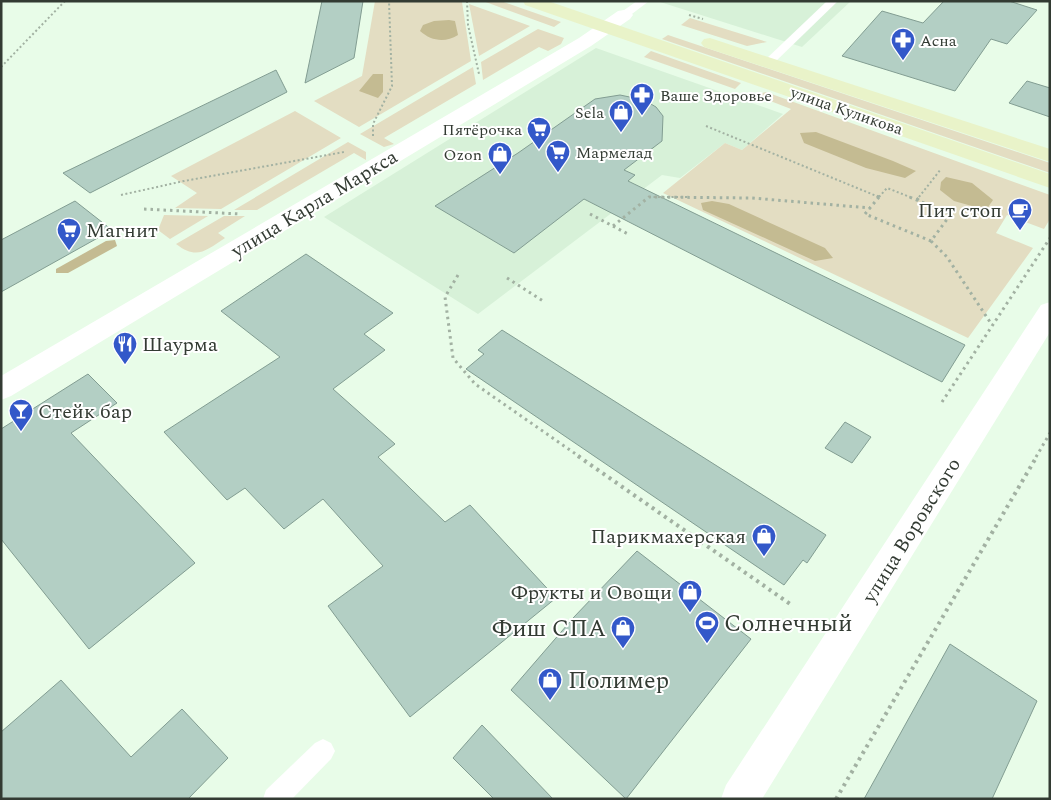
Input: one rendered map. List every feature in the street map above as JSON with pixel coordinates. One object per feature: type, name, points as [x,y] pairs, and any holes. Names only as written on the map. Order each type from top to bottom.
[{"type":"main road","name":"улица Куликова","points":[[531,1],[624,21]]},
{"type":"main road","name":"улица Куликова","points":[[585,1],[624,21],[1050,181]]},
{"type":"main road","name":"улица Куликова","points":[[696,38],[1050,156]]},
{"type":"street","name":"улица Карла Маркса","points":[[1,389],[624,21]]},
{"type":"street","name":"улица Воровского","points":[[740,799],[1050,311]]},
{"type":"lane","points":[[624,21],[644,1]]},
{"type":"lane","points":[[769,62],[833,1]]},
{"type":"lane","points":[[275,799],[323,751]]},
{"type":"path","points":[[1,67],[65,1]]},
{"type":"path","points":[[372,139],[373,124],[392,86],[389,1]]},
{"type":"path","points":[[466,1],[468,25],[479,76]]},
{"type":"path","points":[[706,126],[879,197]]},
{"type":"path","points":[[121,195],[184,180],[345,152]]},
{"type":"path","points":[[917,200],[943,167]]},
{"type":"path","points":[[931,241],[951,214],[887,188],[865,214],[931,241],[947,258],[993,325]]},
{"type":"path","points":[[613,226],[649,197],[752,198],[871,208]]},
{"type":"path","points":[[144,209],[240,214]]},
{"type":"path","points":[[590,214],[628,234]]},
{"type":"path","points":[[942,402],[1050,238]]},
{"type":"path","points":[[458,275],[445,297],[453,358],[475,384],[793,606]]},
{"type":"path","points":[[507,278],[543,301]]},
{"type":"path","points":[[836,799],[1050,433]]},
{"type":"shaded area","points":[[375,1],[462,2],[471,61],[359,127],[314,101],[362,76]]},
{"type":"shaded area","points":[[483,1],[501,1],[561,22],[554,27]]},
{"type":"shaded area","points":[[657,1],[851,1],[802,47]]},
{"type":"shaded area","points":[[469,4],[530,26],[479,56]]},
{"type":"shaded area","points":[[690,18],[767,42],[747,46],[681,25]]},
{"type":"shaded area","points":[[434,21],[455,21],[458,35],[453,38],[433,39],[420,31],[423,25]]},
{"type":"shaded area","points":[[538,29],[564,38],[561,44],[548,51],[539,47],[483,80],[481,62]]},
{"type":"shaded area","points":[[668,35],[1050,163],[1050,173],[662,39]]},
{"type":"shaded area","points":[[596,48],[783,114],[742,150],[725,143],[680,178],[662,175],[478,314],[324,217]]},
{"type":"shaded area","points":[[651,51],[741,83],[735,89],[644,57]]},
{"type":"shaded area","points":[[473,67],[476,84],[384,138],[394,144],[384,147],[360,134]]},
{"type":"shaded area","points":[[373,74],[383,74],[383,92],[378,98],[359,91]]},
{"type":"shaded area","points":[[766,92],[1050,195],[1050,219],[1044,229],[1007,215],[996,233],[1033,248],[968,338],[663,193],[725,143],[742,150],[791,109],[755,95]]},
{"type":"shaded area","points":[[295,111],[341,138],[221,209],[175,208],[197,193],[171,176]]},
{"type":"shaded area","points":[[816,132],[916,171],[905,178],[866,168],[804,143],[800,133]]},
{"type":"shaded area","points":[[348,142],[366,152],[366,160],[354,153],[257,210],[234,210]]},
{"type":"shaded area","points":[[946,177],[972,183],[993,200],[986,210],[954,201],[940,190],[941,182]]},
{"type":"shaded area","points":[[712,201],[729,204],[825,248],[833,258],[815,261],[703,210],[701,203]]},
{"type":"shaded area","points":[[164,215],[208,216],[170,239],[158,230]]},
{"type":"shaded area","points":[[224,216],[245,216],[218,233],[225,238],[206,250],[195,253],[190,252],[176,244]]},
{"type":"shaded area","points":[[115,240],[117,246],[68,273],[56,273],[56,269],[106,241]]},
{"type":"building","points":[[322,1],[363,1],[354,58],[305,83]]},
{"type":"building","points":[[944,1],[1009,1],[1037,10],[1007,44],[991,39],[955,91],[842,56],[882,11],[923,23]]},
{"type":"building","points":[[276,70],[287,92],[90,193],[63,173]]},
{"type":"building","points":[[1027,81],[1050,88],[1050,117],[1009,103]]},
{"type":"building","points":[[620,95],[644,100],[656,107],[663,116],[662,141],[624,170],[635,175],[628,181],[965,345],[942,382],[584,199],[514,253],[435,206],[518,153],[595,99]]},
{"type":"building","points":[[75,201],[112,230],[1,292],[1,240]]},
{"type":"building","points":[[306,254],[393,313],[364,334],[385,350],[333,389],[395,444],[378,457],[445,522],[470,505],[556,598],[410,717],[328,606],[383,566],[323,499],[284,529],[245,488],[227,500],[164,432],[280,357],[221,311]]},
{"type":"building","points":[[502,330],[826,535],[807,563],[803,560],[784,585],[466,369],[484,354],[478,350]]},
{"type":"building","points":[[88,374],[117,403],[71,433],[195,563],[89,649],[1,539],[1,429]]},
{"type":"building","points":[[845,422],[871,437],[852,463],[825,448]]},
{"type":"building","points":[[637,551],[751,639],[626,799],[511,690],[574,617]]},
{"type":"building","points":[[950,644],[1037,701],[992,799],[864,799]]},
{"type":"building","points":[[61,680],[131,757],[182,709],[228,758],[188,799],[1,799],[1,732]]},
{"type":"building","points":[[482,725],[553,799],[494,799],[453,758]]},
{"type":"place","name":"Асна","points":[[903,61]]},
{"type":"place","name":"Ваше Здоровье","points":[[642,116]]},
{"type":"place","name":"Sela","points":[[621,133]]},
{"type":"place","name":"Пятёрочка","points":[[539,150]]},
{"type":"place","name":"Мармелад","points":[[558,173]]},
{"type":"place","name":"Ozon","points":[[500,175]]},
{"type":"place","name":"Пит стоп","points":[[1020,231]]},
{"type":"place","name":"Магнит","points":[[69,251]]},
{"type":"place","name":"Шаурма","points":[[125,365]]},
{"type":"place","name":"Стейк бар","points":[[21,432]]},
{"type":"place","name":"Парикмахерская","points":[[764,557]]},
{"type":"place","name":"Фрукты и Овощи","points":[[690,613]]},
{"type":"place","name":"Солнечный","points":[[707,644]]},
{"type":"place","name":"Фиш СПА","points":[[623,649]]},
{"type":"place","name":"Полимер","points":[[550,701]]}]
